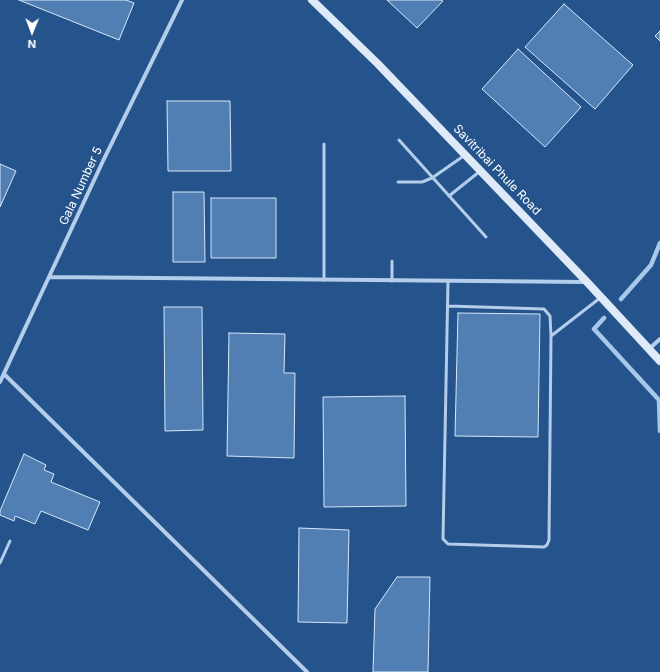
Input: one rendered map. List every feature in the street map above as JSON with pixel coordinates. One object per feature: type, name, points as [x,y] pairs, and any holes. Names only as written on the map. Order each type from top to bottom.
[{"type":"street","name":"Gala Number 5","points":[[0,382],[48,277],[182,0]]},
{"type":"street","name":"Savitribai Phule Road","points":[[312,0],[378,64],[587,282],[660,361]]},
{"type":"street","points":[[48,277],[587,282]]},
{"type":"street","points":[[649,349],[660,339]]},
{"type":"street","points":[[4,374],[307,672]]},
{"type":"lane","points":[[399,140],[486,237]]},
{"type":"lane","points":[[324,144],[324,280]]},
{"type":"lane","points":[[398,182],[422,182],[432,178],[465,155]]},
{"type":"lane","points":[[449,196],[480,170]]},
{"type":"lane","points":[[392,261],[392,281]]},
{"type":"lane","points":[[448,281],[443,539],[448,544],[544,547],[548,545],[549,540],[550,316],[544,310],[448,306]]},
{"type":"lane","points":[[551,336],[601,297]]},
{"type":"lane","points":[[0,563],[10,541]]},
{"type":"building","points":[[19,0],[126,0],[134,3],[119,40]]},
{"type":"building","points":[[387,0],[441,0],[443,1],[417,28]]},
{"type":"building","points":[[564,4],[633,65],[595,109],[525,47]]},
{"type":"building","points":[[660,31],[660,41],[655,36]]},
{"type":"building","points":[[518,49],[581,107],[545,147],[482,89]]},
{"type":"building","points":[[167,101],[230,101],[231,171],[168,171]]},
{"type":"building","points":[[0,164],[16,171],[0,207]]},
{"type":"building","points":[[173,192],[204,192],[205,262],[173,262]]},
{"type":"building","points":[[211,198],[276,198],[276,258],[211,258]]},
{"type":"building","points":[[164,307],[202,307],[203,430],[165,431]]},
{"type":"building","points":[[458,313],[540,314],[538,437],[455,436]]},
{"type":"building","points":[[229,333],[285,334],[284,373],[295,373],[294,458],[227,456]]},
{"type":"building","points":[[405,396],[406,506],[324,507],[323,397]]},
{"type":"building","points":[[24,454],[46,465],[44,470],[54,474],[51,482],[100,502],[88,530],[41,511],[35,524],[15,516],[14,521],[0,515],[0,511]]},
{"type":"building","points":[[299,528],[349,530],[347,623],[298,622]]},
{"type":"building","points":[[397,577],[430,577],[428,672],[373,672],[375,609]]},
{"type":"waterway","points":[[621,299],[651,265],[660,243]]},
{"type":"waterway","points":[[604,318],[594,329],[659,400],[660,431]]}]
